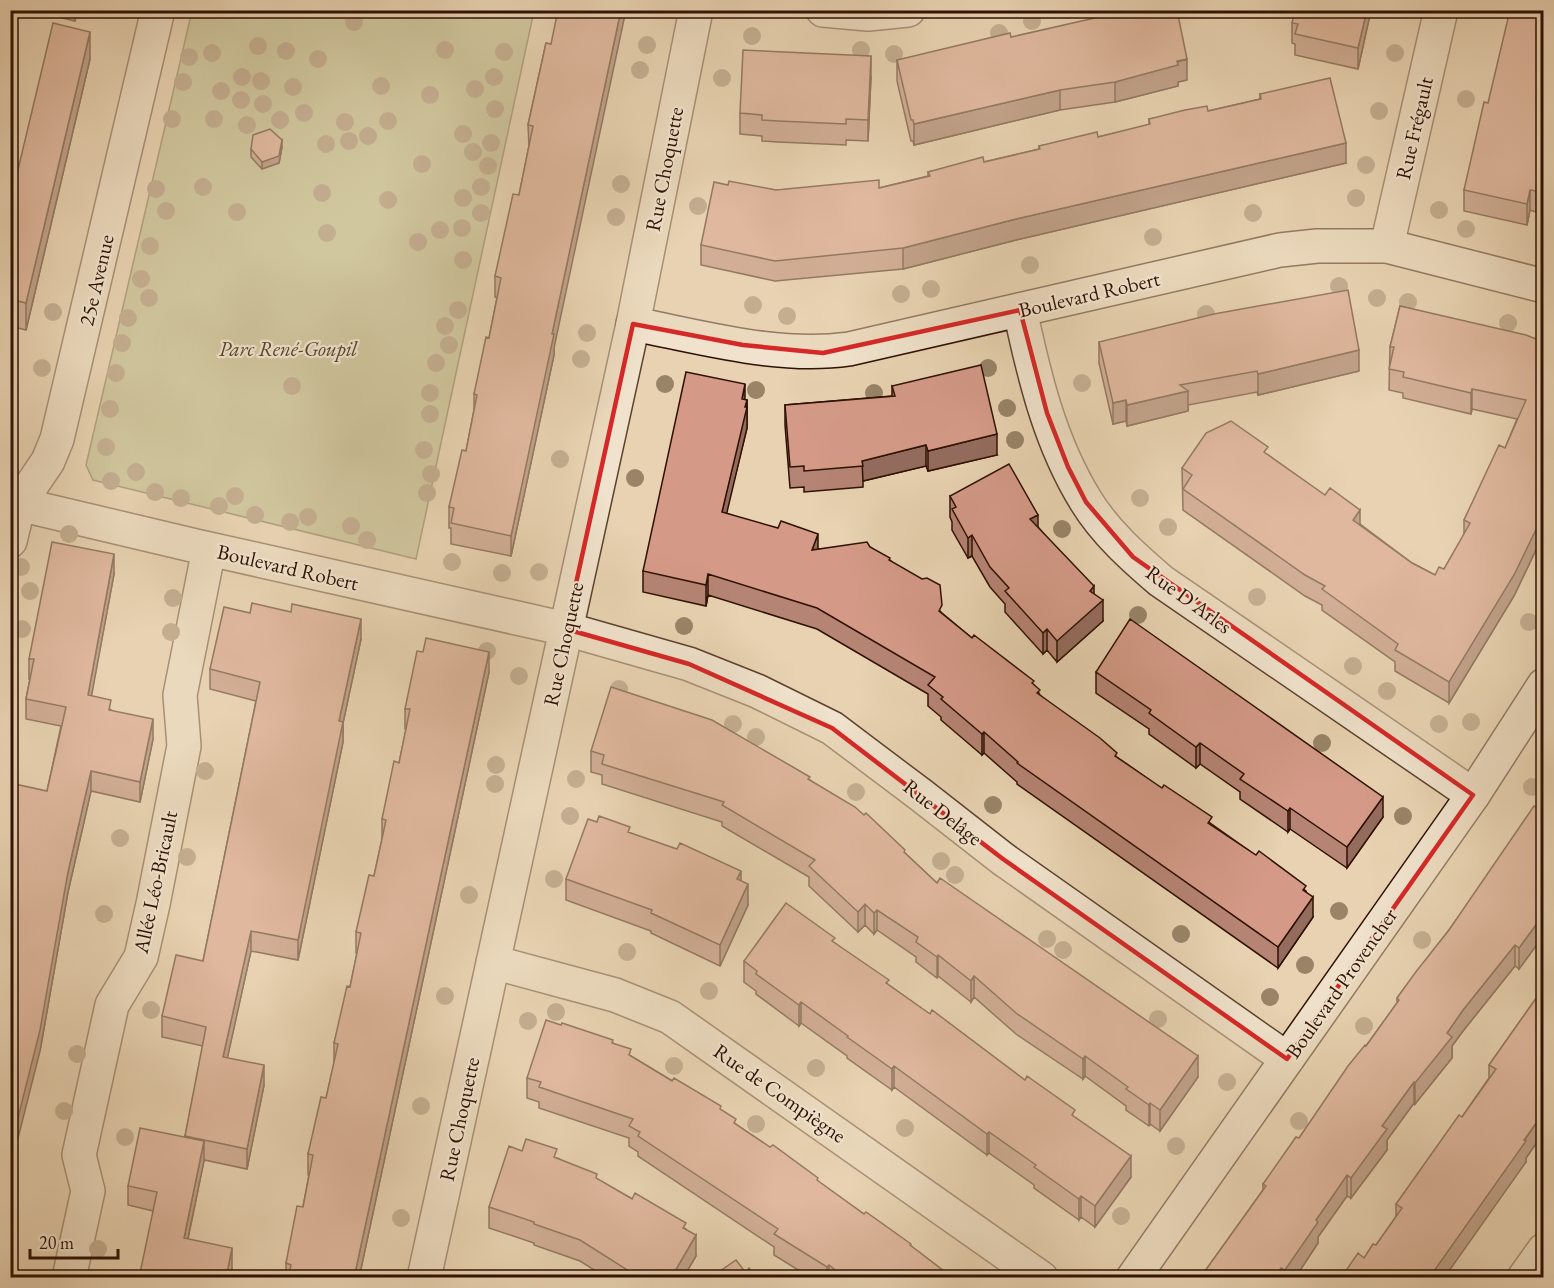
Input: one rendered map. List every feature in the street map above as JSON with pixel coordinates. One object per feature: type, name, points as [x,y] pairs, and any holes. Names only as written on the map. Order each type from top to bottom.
[{"type":"street","name":"25e Avenue","points":[[10,541],[15,503],[48,461],[57,439],[158,10]]},
{"type":"street","name":"Rue Choquette","points":[[424,1278],[633,324],[696,10]]},
{"type":"street","points":[[823,10],[868,14],[908,10]]},
{"type":"street","name":"Rue Frégault","points":[[1386,246],[1441,10]]},
{"type":"street","name":"Boulevard Robert","points":[[633,324],[743,345],[823,353],[849,349],[1280,250],[1317,246],[1386,246],[1544,286]]},
{"type":"street","name":"Rue D'Arles","points":[[1020,310],[1030,358],[1056,441],[1086,502],[1132,557],[1170,588],[1473,795]]},
{"type":"street","name":"Boulevard Robert","points":[[15,503],[566,629]]},
{"type":"street","name":"Allée Léo-Bricault","points":[[69,1278],[88,1191],[79,1155],[112,1005],[141,957],[153,904],[184,746],[180,695],[209,549]]},
{"type":"street","name":"Rue Delâge","points":[[566,629],[689,664],[757,691],[832,728],[1003,859],[1287,1059]]},
{"type":"street","name":"Boulevard Provencher","points":[[1133,1278],[1473,795],[1544,686]]},
{"type":"street","name":"Rue de Compiègne","points":[[493,962],[615,995],[670,1017],[723,1052],[1041,1278]]},
{"type":"street","points":[[1524,1278],[1544,1250]]},
{"type":"highlighted area","points":[[1020,310],[1047,413],[1068,467],[1086,502],[1133,557],[1473,795],[1287,1059],[1003,859],[832,728],[689,664],[566,629],[633,324],[743,345],[823,353]]},
{"type":"green space","name":"Parc René-Goupil","points":[[192,11],[534,11],[416,559],[93,480],[86,465]]},
{"type":"building","points":[[558,10],[621,10],[511,536],[451,523],[454,508],[449,507],[462,450],[466,451],[477,395],[474,394],[486,337],[489,338],[501,278],[495,276],[513,194],[519,195],[533,126],[528,125],[546,43],[551,44]]},
{"type":"building","points":[[1130,10],[1177,10],[1187,59],[1177,61],[1178,65],[1115,82],[1060,90],[914,124],[911,120],[897,60],[1010,33],[1011,37]]},
{"type":"building","points":[[1295,10],[1367,10],[1358,48],[1295,34],[1298,24],[1292,23]]},
{"type":"building","points":[[1510,10],[1544,10],[1544,161],[1536,191],[1530,190],[1527,204],[1464,190],[1484,102],[1488,103]]},
{"type":"building","points":[[53,23],[90,32],[26,303],[10,299],[10,203]]},
{"type":"building","points":[[743,50],[871,56],[868,120],[846,119],[846,124],[778,121],[762,120],[762,115],[740,113]]},
{"type":"building","points":[[1330,78],[1346,143],[1016,219],[903,248],[775,261],[701,245],[714,182],[728,185],[729,181],[776,190],[879,180],[879,188],[930,176],[928,172],[983,157],[984,162],[1040,149],[1039,146],[1097,132],[1098,137],[1150,124],[1149,119],[1207,106],[1208,111],[1261,99],[1260,94]]},
{"type":"building","points":[[270,129],[282,140],[279,156],[262,162],[251,149],[253,135]]},
{"type":"building","points":[[1348,290],[1359,350],[1258,374],[1257,371],[1180,385],[1188,391],[1127,405],[1126,400],[1113,403],[1099,342],[1214,314]]},
{"type":"building","points":[[1400,306],[1526,335],[1544,342],[1544,513],[1514,575],[1449,682],[1395,650],[1398,644],[1322,589],[1325,586],[1305,575],[1183,489],[1192,475],[1182,468],[1206,433],[1231,421],[1268,447],[1264,452],[1325,495],[1330,488],[1360,510],[1353,520],[1412,563],[1435,575],[1439,567],[1444,569],[1470,523],[1464,520],[1499,445],[1505,448],[1526,400],[1472,389],[1471,393],[1403,377],[1404,372],[1389,369],[1394,347],[1390,347]]},
{"type":"building","points":[[981,365],[997,434],[928,451],[926,445],[862,461],[863,466],[804,471],[804,466],[790,467],[785,405],[895,396],[892,386]]},
{"type":"building","points":[[686,372],[745,384],[742,399],[747,400],[745,407],[747,407],[722,512],[778,528],[781,521],[818,534],[812,550],[867,542],[870,547],[890,558],[889,560],[922,579],[927,578],[940,585],[942,605],[939,611],[972,638],[974,635],[1034,681],[1032,683],[1040,690],[1037,693],[1100,738],[1117,753],[1115,756],[1162,788],[1164,785],[1212,817],[1208,823],[1256,855],[1259,851],[1306,886],[1303,890],[1313,897],[1278,947],[1017,763],[984,732],[982,734],[941,699],[943,697],[928,685],[935,677],[817,608],[708,574],[706,585],[643,571]]},
{"type":"building","points":[[1009,464],[1038,515],[1030,519],[1094,586],[1090,591],[1103,600],[1057,641],[1047,629],[1043,633],[1005,591],[1009,588],[990,567],[972,535],[968,538],[952,509],[956,507],[950,496]]},
{"type":"building","points":[[52,542],[114,554],[88,695],[111,700],[109,710],[153,719],[140,782],[91,771],[68,872],[40,1030],[10,1150],[10,783],[47,791],[66,707],[26,699],[34,659],[29,659]]},
{"type":"building","points":[[252,603],[291,612],[292,604],[361,619],[339,721],[343,722],[298,940],[251,931],[223,1057],[264,1065],[247,1149],[185,1136],[206,1027],[162,1016],[176,955],[203,961],[260,682],[210,669],[224,607],[250,613]]},
{"type":"building","points":[[1130,619],[1383,797],[1347,847],[1290,808],[1288,811],[1240,779],[1244,774],[1200,743],[1196,747],[1149,713],[1151,710],[1096,672]]},
{"type":"building","points":[[426,638],[489,652],[354,1278],[288,1278],[291,1265],[286,1263],[297,1206],[303,1207],[313,1155],[308,1154],[321,1097],[326,1098],[338,1044],[334,1043],[347,986],[350,987],[361,933],[356,932],[369,875],[374,876],[386,820],[382,819],[394,761],[399,763],[410,709],[405,709],[417,651],[423,652]]},
{"type":"building","points":[[611,687],[712,720],[810,777],[808,779],[855,807],[864,815],[866,813],[937,883],[940,878],[1198,1056],[1160,1110],[1150,1103],[1149,1105],[1085,1056],[1083,1059],[1016,1013],[974,976],[971,981],[938,955],[937,957],[916,942],[918,937],[877,910],[874,913],[865,904],[858,912],[809,866],[815,860],[722,805],[724,802],[602,764],[604,755],[591,751]]},
{"type":"building","points":[[1544,798],[1544,914],[1519,948],[1515,945],[1463,1010],[1447,1033],[1452,1037],[1414,1082],[1382,1126],[1387,1129],[1351,1178],[1347,1175],[1285,1270],[1281,1268],[1274,1278],[1200,1278],[1266,1186],[1263,1184],[1296,1137],[1299,1138],[1348,1066],[1366,1046],[1399,1000],[1397,998],[1449,930],[1534,806],[1537,808]]},
{"type":"building","points":[[599,816],[630,827],[628,832],[677,849],[680,843],[741,871],[737,879],[748,884],[720,945],[651,913],[652,910],[566,879],[588,819],[597,822]]},
{"type":"building","points":[[786,903],[835,938],[832,941],[889,980],[886,983],[930,1014],[932,1010],[1025,1080],[1027,1076],[1075,1110],[1072,1115],[1131,1156],[1095,1206],[1081,1196],[1079,1199],[989,1132],[987,1134],[894,1066],[892,1069],[801,1002],[799,1005],[756,974],[757,971],[744,961]]},
{"type":"building","points":[[1544,987],[1544,1112],[1524,1140],[1526,1141],[1429,1278],[1341,1278],[1358,1253],[1364,1258],[1373,1244],[1376,1245],[1402,1208],[1396,1204],[1459,1115],[1462,1117],[1496,1069],[1489,1065]]},
{"type":"building","points":[[546,1020],[613,1040],[612,1043],[631,1049],[629,1055],[672,1081],[674,1078],[721,1106],[720,1109],[736,1119],[734,1123],[770,1147],[773,1145],[864,1214],[866,1212],[911,1244],[953,1278],[845,1278],[829,1265],[827,1267],[774,1234],[778,1229],[638,1136],[640,1132],[629,1126],[633,1119],[539,1087],[541,1082],[527,1078]]},
{"type":"building","points":[[140,1128],[204,1141],[184,1238],[232,1248],[226,1278],[139,1278],[157,1192],[128,1186]]},
{"type":"building","points":[[526,1139],[557,1149],[554,1157],[597,1174],[596,1178],[632,1199],[635,1193],[686,1223],[683,1228],[696,1235],[671,1278],[640,1278],[580,1240],[489,1207],[509,1146],[522,1151]]},
{"type":"building","points":[[736,1260],[746,1273],[749,1268],[757,1278],[710,1278]]}]
